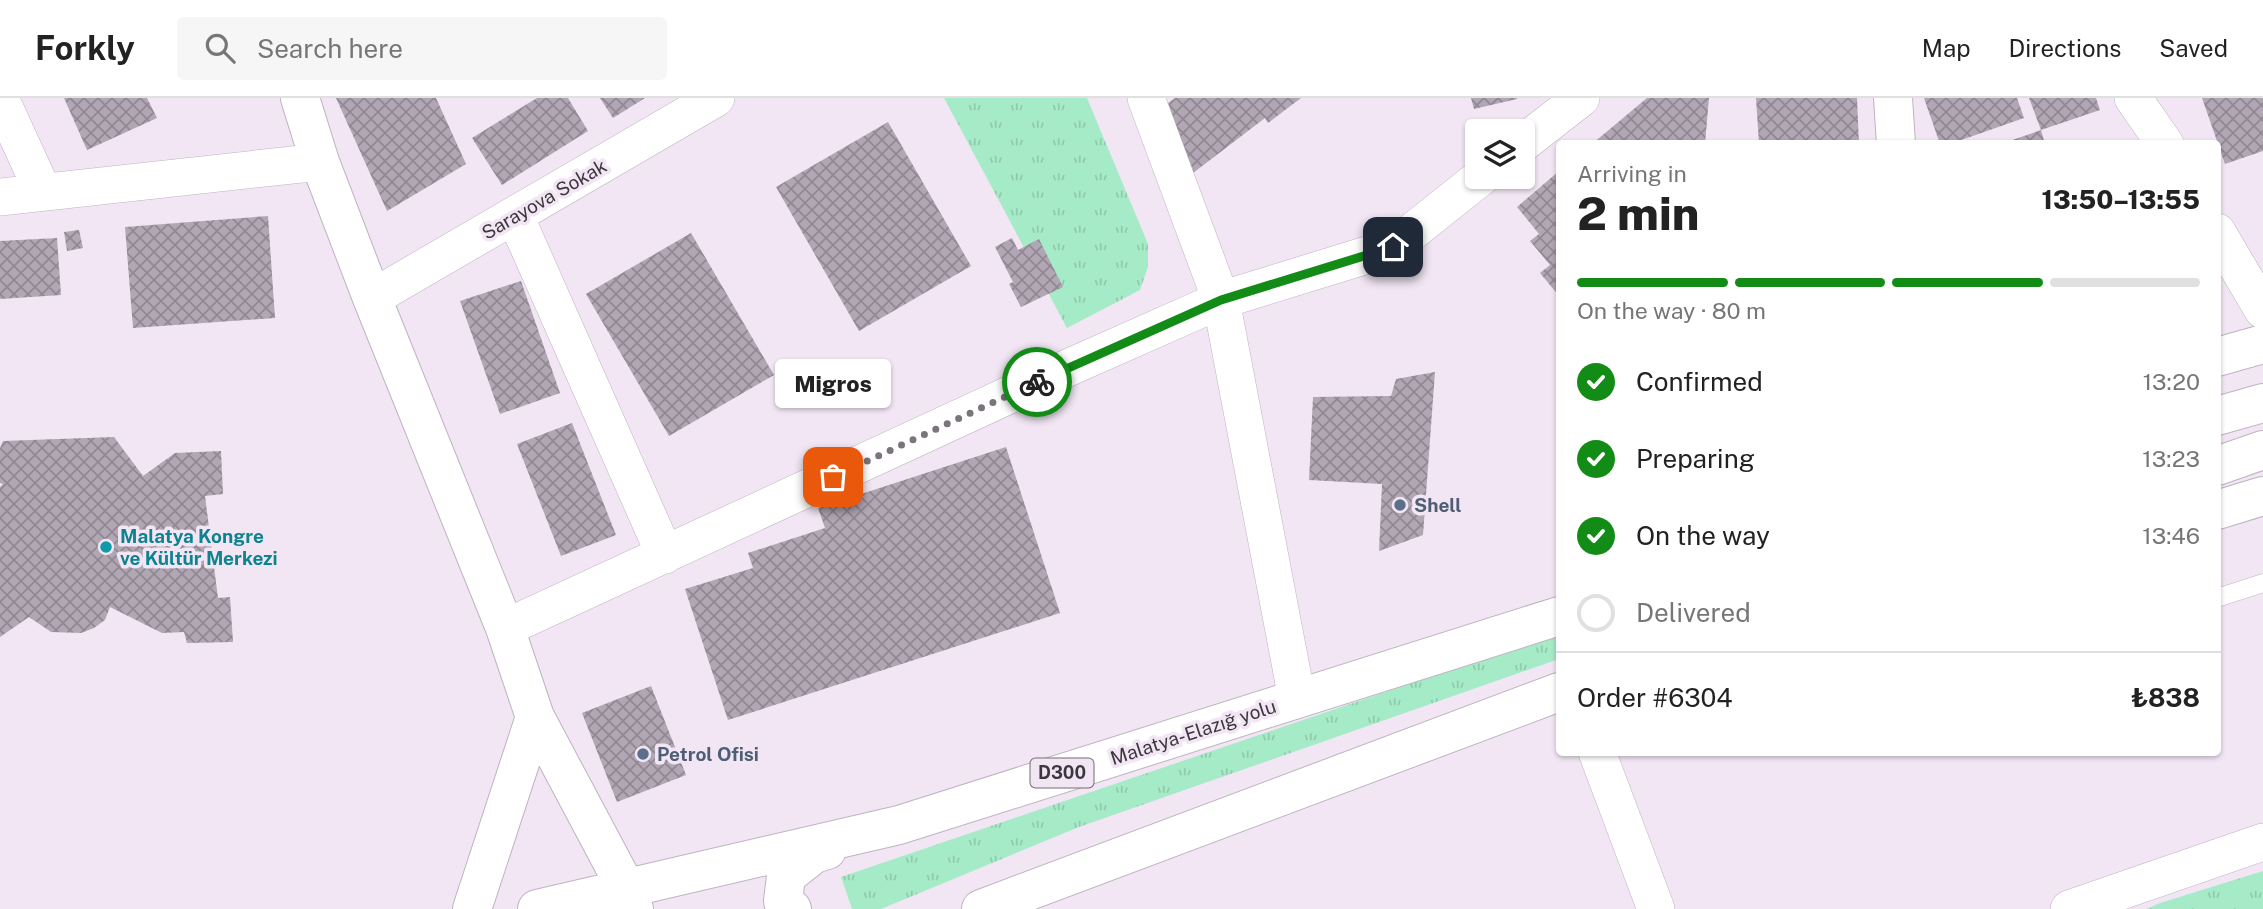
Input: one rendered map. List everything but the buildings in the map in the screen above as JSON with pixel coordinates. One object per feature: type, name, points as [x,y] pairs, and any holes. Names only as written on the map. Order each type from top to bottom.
[{"type":"main road","points":[[300,98],[320,162],[372,298],[611,901]]},
{"type":"main road","points":[[1892,98],[1895,140]]},
{"type":"main road","points":[[2221,356],[2263,344]]},
{"type":"main road","points":[[2221,415],[2263,403]]},
{"type":"main road","points":[[2221,465],[2263,450]]},
{"type":"main road","points":[[2221,509],[2263,496]]},
{"type":"main road","name":"Malatya-Elazığ yolu","points":[[537,909],[611,901],[899,825],[1552,617]]},
{"type":"main road","points":[[981,909],[1556,693]]},
{"type":"main road","points":[[472,909],[536,716]]},
{"type":"main road","points":[[792,909],[783,901],[786,876],[814,855],[899,825]]},
{"type":"street","points":[[0,98],[43,192]]},
{"type":"street","name":"Sarayova Sokak","points":[[372,298],[716,98]]},
{"type":"street","points":[[1535,134],[1581,98]]},
{"type":"street","points":[[2133,98],[2162,140]]},
{"type":"street","points":[[1149,99],[1221,300],[1297,699]]},
{"type":"street","points":[[0,197],[320,162]]},
{"type":"street","points":[[505,628],[1221,300],[1393,247],[1466,189]]},
{"type":"street","points":[[515,216],[665,555]]},
{"type":"street","points":[[2221,239],[2263,310]]},
{"type":"street","points":[[1599,756],[1656,909]]},
{"type":"street","points":[[2069,909],[2263,842]]},
{"type":"lane","points":[[2221,597],[2263,583]]},
{"type":"green space","points":[[944,98],[1087,98],[1148,244],[1148,267],[1140,290],[1067,328]]},
{"type":"green space","points":[[1556,634],[1556,660],[1079,827],[881,909],[852,909],[841,877]]},
{"type":"green space","points":[[2263,871],[2263,909],[2146,909],[2160,903]]},
{"type":"way so far","points":[[833,477],[1037,382]]},
{"type":"place","name":"Migros","points":[[833,477]]},
{"type":"place","name":"Shell","points":[[1400,505]]},
{"type":"place","name":"Malatya Kongre ve Kültür Merkezi","points":[[106,547]]},
{"type":"place","name":"Petrol Ofisi","points":[[643,754]]},
{"type":"route","points":[[1037,382],[1221,300],[1393,247]]}]
